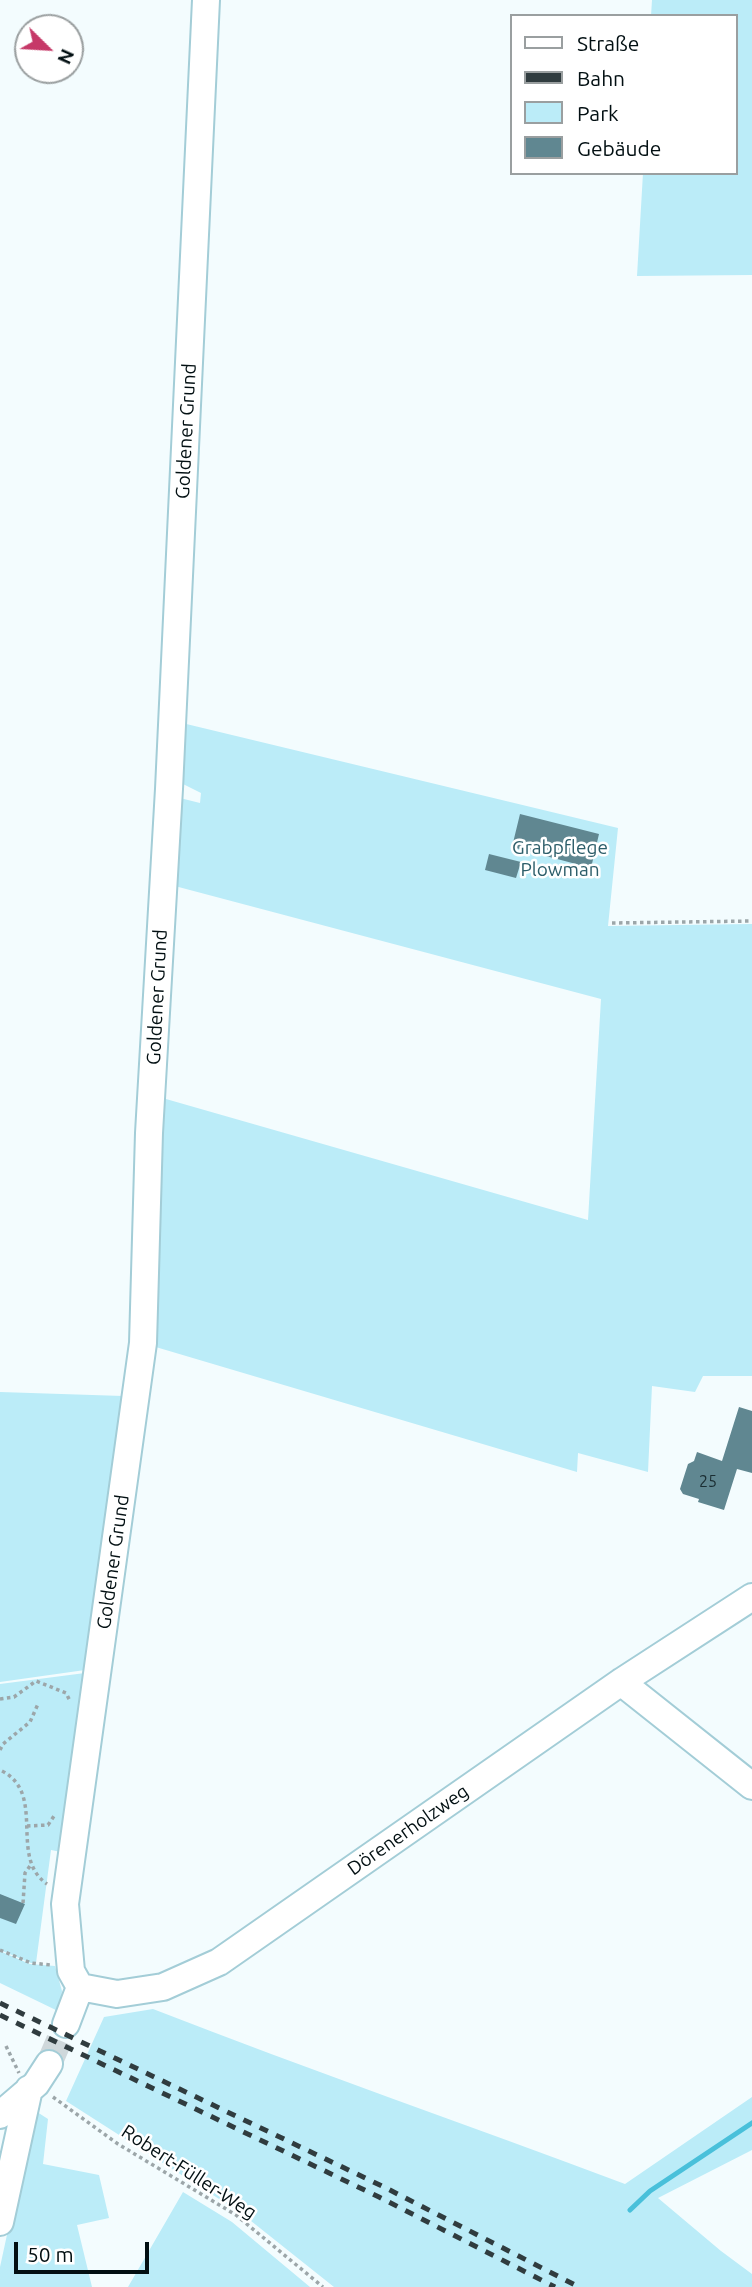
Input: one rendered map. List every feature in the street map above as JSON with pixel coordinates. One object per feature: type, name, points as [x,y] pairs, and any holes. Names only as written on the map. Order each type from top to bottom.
[{"type":"street","name":"Goldener Grund","points":[[75,1976],[65,1904],[48,1880],[143,1343],[149,1133],[169,803],[206,0]]},
{"type":"street","name":"Dörenerholzweg","points":[[75,1976],[117,1994],[163,1987],[219,1962],[621,1682],[752,1597]]},
{"type":"street","points":[[621,1682],[752,1786]]},
{"type":"street","points":[[66,2024],[75,1976]]},
{"type":"street","points":[[0,2115],[33,2078]]},
{"type":"street","points":[[0,2222],[33,2078]]},
{"type":"path","points":[[612,923],[752,921]]},
{"type":"path","points":[[0,1699],[14,1697],[36,1681],[66,1693],[70,1698],[68,1712]]},
{"type":"path","points":[[0,1750],[30,1722],[38,1703]]},
{"type":"path","points":[[0,1765],[1,1771],[20,1785],[27,1826],[48,1880]]},
{"type":"path","points":[[27,1826],[48,1825],[53,1819],[55,1806]]},
{"type":"path","points":[[23,1903],[25,1873],[48,1880]]},
{"type":"path","points":[[0,1950],[31,1963],[75,1976]]},
{"type":"path","points":[[6,2046],[33,2078]]},
{"type":"path","name":"Robert-Füller-Weg","points":[[33,2078],[118,2144],[236,2215],[323,2287]]},
{"type":"green space","points":[[652,0],[752,0],[752,275],[637,276],[643,175],[738,175],[738,14],[651,14]]},
{"type":"green space","name":"Grabpflege Plowman","points":[[178,722],[618,828],[608,926],[752,924],[752,1376],[703,1376],[695,1392],[652,1386],[648,1472],[578,1453],[577,1472],[149,1345],[159,1097],[588,1220],[601,999],[171,885],[176,797],[200,803],[201,793],[175,780]]},
{"type":"green space","points":[[0,1392],[123,1396],[85,1670],[0,1682]]},
{"type":"green space","points":[[85,1673],[61,1852],[51,1850],[36,1963],[31,1963],[0,1950],[0,1684]]},
{"type":"green space","points":[[0,1951],[30,1964],[55,1966],[62,1991],[60,2012],[0,1983]]},
{"type":"green space","points":[[153,2009],[625,2184],[752,2097],[752,2150],[658,2198],[752,2274],[752,2287],[334,2287],[241,2213],[66,2101],[104,2017]]},
{"type":"green space","points":[[34,2110],[48,2119],[43,2164],[99,2175],[109,2218],[77,2225],[92,2287],[0,2287],[0,2267]]},
{"type":"green space","points":[[183,2192],[232,2222],[310,2287],[128,2287]]},
{"type":"building","points":[[520,814],[599,834],[591,868],[512,847]]},
{"type":"building","points":[[489,854],[521,862],[516,878],[485,870]]},
{"type":"building","points":[[739,1407],[752,1411],[752,1473],[737,1469],[724,1510],[698,1502],[699,1499],[683,1494],[680,1489],[688,1464],[694,1461],[697,1452],[722,1461]]},
{"type":"building","points":[[0,1894],[25,1904],[16,1924],[0,1918]]},
{"type":"waterway","points":[[630,2210],[650,2191],[752,2123]]},
{"type":"tunnel","points":[[49,2064],[66,2024]]},
{"type":"railway","points":[[0,2003],[384,2187],[579,2287]]},
{"type":"railway","points":[[0,2015],[379,2197],[555,2287]]}]
